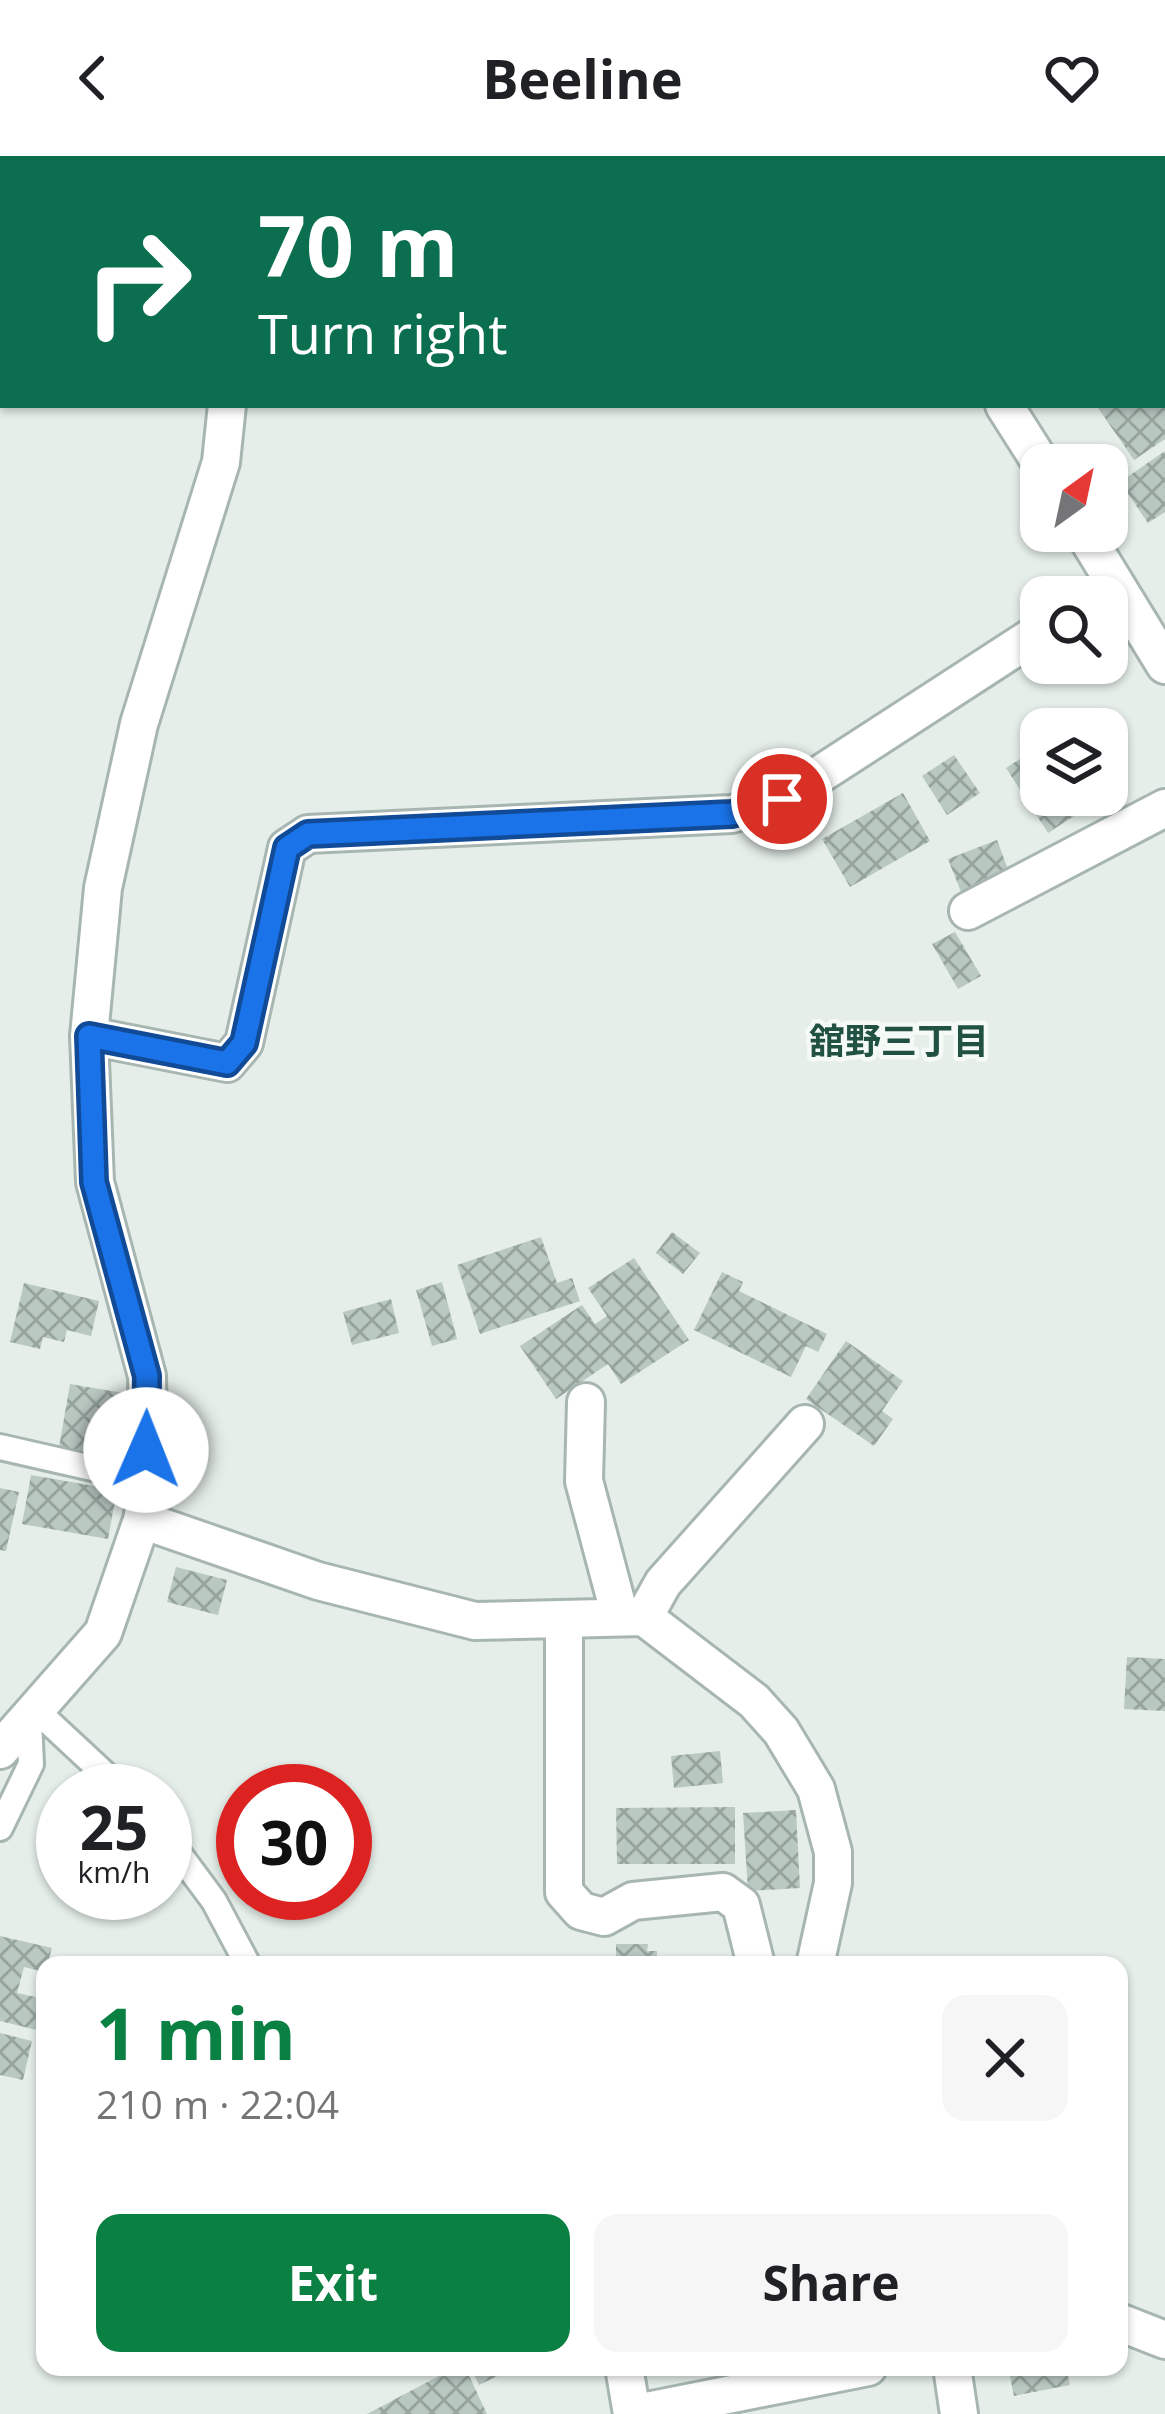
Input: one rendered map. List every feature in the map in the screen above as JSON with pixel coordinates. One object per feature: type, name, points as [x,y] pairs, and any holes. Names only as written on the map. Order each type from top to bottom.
[{"type":"street","points":[[0,1750],[103,1633],[142,1520],[149,1481],[147,1376],[94,1182],[89,1036],[103,888],[130,765],[221,462],[227,408]]},
{"type":"street","points":[[1006,408],[1029,444]]},
{"type":"street","points":[[1128,620],[1165,665]]},
{"type":"street","points":[[89,1036],[227,1063],[244,1043],[287,848],[308,834],[732,814],[782,799],[1020,645]]},
{"type":"street","points":[[968,910],[1165,808]]},
{"type":"street","points":[[586,1402],[584,1481],[632,1616],[754,1701],[782,1730],[817,1789],[833,1852],[833,1883],[817,1956]]},
{"type":"street","points":[[142,1520],[406,1606],[475,1621],[632,1616],[805,1424]]},
{"type":"street","points":[[564,1618],[563,1892],[581,1911],[604,1918],[633,1901],[723,1892],[741,1905],[754,1956]]},
{"type":"street","points":[[1128,2326],[1165,2340]]},
{"type":"street","points":[[626,2376],[632,2414],[823,2376]]},
{"type":"street","points":[[953,2376],[959,2414]]},
{"type":"lane","points":[[0,1447],[149,1481]]},
{"type":"lane","points":[[33,1716],[91,1764]]},
{"type":"lane","points":[[0,1828],[32,1765],[33,1716]]},
{"type":"lane","points":[[192,1871],[243,1956]]},
{"type":"building","points":[[1098,408],[1165,408],[1165,439],[1134,460],[1128,444],[1123,444]]},
{"type":"building","points":[[1165,451],[1165,512],[1148,523],[1128,494],[1128,476]]},
{"type":"building","points":[[954,755],[980,793],[947,815],[922,776]]},
{"type":"building","points":[[1020,759],[1020,790],[1006,768]]},
{"type":"building","points":[[903,793],[930,841],[850,887],[822,839]]},
{"type":"building","points":[[1037,816],[1074,816],[1048,833]]},
{"type":"building","points":[[997,840],[1009,872],[961,892],[948,859]]},
{"type":"building","points":[[955,932],[981,976],[958,989],[932,944]]},
{"type":"building","points":[[672,1232],[700,1253],[683,1274],[656,1253]]},
{"type":"building","points":[[541,1237],[557,1283],[572,1278],[580,1301],[480,1334],[457,1265]]},
{"type":"building","points":[[634,1258],[689,1340],[621,1384],[608,1364],[556,1399],[520,1346],[582,1305],[595,1324],[607,1316],[588,1288]]},
{"type":"building","points":[[722,1272],[743,1282],[739,1291],[827,1334],[818,1352],[806,1346],[791,1377],[694,1330]]},
{"type":"building","points":[[442,1282],[457,1339],[432,1346],[416,1290]]},
{"type":"building","points":[[24,1283],[99,1301],[91,1336],[67,1330],[64,1342],[43,1337],[40,1349],[10,1342]]},
{"type":"building","points":[[391,1299],[399,1333],[352,1345],[343,1312]]},
{"type":"building","points":[[846,1341],[903,1381],[882,1411],[893,1419],[874,1446],[806,1399]]},
{"type":"building","points":[[70,1384],[129,1394],[119,1456],[59,1447]]},
{"type":"building","points":[[31,1475],[117,1490],[108,1539],[22,1524]]},
{"type":"building","points":[[0,1488],[19,1492],[6,1551],[0,1550]]},
{"type":"building","points":[[176,1567],[227,1580],[218,1615],[167,1602]]},
{"type":"building","points":[[1127,1657],[1165,1659],[1165,1711],[1124,1709]]},
{"type":"building","points":[[720,1751],[723,1783],[674,1788],[671,1756]]},
{"type":"building","points":[[735,1807],[735,1864],[617,1864],[616,1808]]},
{"type":"building","points":[[796,1810],[800,1888],[748,1891],[743,1813]]},
{"type":"building","points":[[0,1936],[52,1948],[50,1956],[36,1956],[36,1970],[24,1967],[17,1993],[36,1997],[36,2030],[0,2021]]},
{"type":"building","points":[[616,1944],[648,1944],[647,1951],[657,1951],[657,1956],[616,1956]]},
{"type":"building","points":[[0,2033],[32,2041],[23,2080],[0,2075]]},
{"type":"building","points":[[439,2376],[469,2376],[487,2414],[367,2414]]},
{"type":"building","points":[[474,2376],[498,2376],[479,2385]]},
{"type":"building","points":[[1010,2376],[1068,2376],[1070,2385],[1014,2396]]},
{"type":"district","name":"舘野三丁目","points":[[899,1041]]},
{"type":"route","points":[[146,1450],[147,1376],[94,1182],[89,1036],[227,1063],[244,1043],[287,848],[308,834],[732,814],[782,799]]}]
